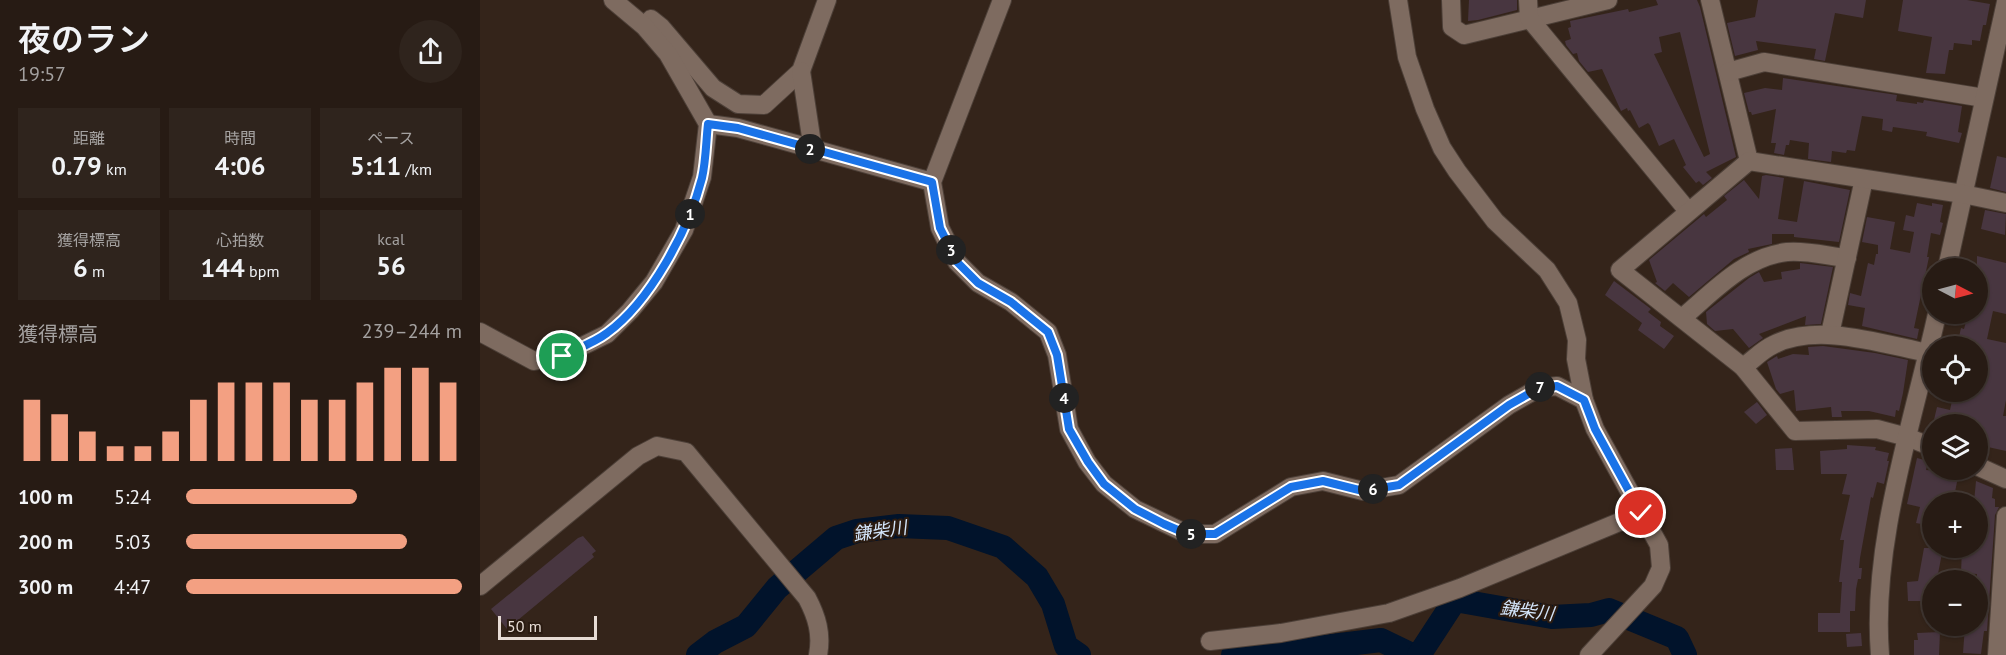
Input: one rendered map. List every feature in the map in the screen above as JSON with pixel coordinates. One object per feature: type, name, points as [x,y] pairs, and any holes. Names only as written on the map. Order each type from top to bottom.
[{"type":"street","points":[[619,0],[661,27],[713,88],[738,104],[764,105],[801,72],[827,0]]},
{"type":"street","points":[[480,332],[534,361],[562,356],[607,334],[654,282],[684,230],[702,177],[708,124],[668,54],[619,0]]},
{"type":"street","points":[[1002,0],[932,182],[940,228],[957,262],[978,283],[1011,302],[1048,332],[1057,355],[1069,429],[1104,484],[1135,509],[1187,534],[1215,534],[1291,487],[1323,481],[1363,491],[1399,485],[1509,405],[1539,388],[1557,386],[1584,400]]},
{"type":"street","points":[[1398,0],[1407,57],[1425,109],[1442,148],[1496,221],[1547,270],[1568,303],[1577,340],[1576,359],[1584,400],[1595,429],[1659,545],[1661,567],[1653,586],[1589,655]]},
{"type":"street","points":[[1451,0],[1452,27],[1464,35],[1608,0]]},
{"type":"street","points":[[1528,0],[1529,18],[1688,211]]},
{"type":"street","points":[[1710,0],[1749,161]]},
{"type":"street","points":[[1949,258],[2006,2]]},
{"type":"street","points":[[1728,72],[1764,62],[1984,98]]},
{"type":"street","points":[[801,72],[813,150]]},
{"type":"street","points":[[708,124],[738,128],[932,182]]},
{"type":"street","points":[[1922,443],[1907,436],[1877,429],[1795,431],[1743,367],[1620,270],[1749,161],[1963,194],[2006,203]]},
{"type":"street","points":[[1830,334],[1864,179]]},
{"type":"street","points":[[1682,318],[1744,266],[1764,256],[1789,251],[1847,258]]},
{"type":"street","points":[[1743,367],[1773,345],[1798,336],[1830,334],[1922,351]]},
{"type":"street","points":[[1881,655],[1879,597],[1883,553],[1922,376]]},
{"type":"street","points":[[480,586],[638,456],[657,447],[686,452],[807,598],[819,625],[818,655]]},
{"type":"street","points":[[1988,471],[2006,479]]},
{"type":"street","points":[[1210,641],[1281,633],[1389,613],[1460,588],[1641,513]]},
{"type":"street","points":[[1998,655],[2006,516]]},
{"type":"building","points":[[1469,0],[1517,0],[1517,10],[1468,21]]},
{"type":"building","points":[[1656,0],[1697,0],[1700,7],[1736,157],[1706,172],[1712,178],[1703,185],[1699,181],[1696,183],[1683,167],[1686,165],[1674,139],[1659,146],[1648,123],[1639,128],[1630,110],[1628,111],[1627,108],[1621,111],[1602,69],[1588,72],[1579,61],[1577,53],[1573,54],[1565,41],[1571,39],[1568,28],[1571,27],[1570,21],[1658,5]],"holes":[[[1680,32],[1710,154],[1704,157],[1654,54],[1662,52],[1659,37]]]},
{"type":"building","points":[[1758,0],[1866,0],[1863,18],[1835,13],[1825,61],[1814,59],[1816,49],[1756,41],[1758,50],[1735,56],[1727,23],[1755,17]]},
{"type":"building","points":[[1903,0],[1967,0],[1990,4],[1980,41],[1972,40],[1972,45],[1954,43],[1953,50],[1949,50],[1945,74],[1926,73],[1932,37],[1898,31]]},
{"type":"building","points":[[1783,78],[1897,95],[1896,101],[1917,104],[1917,102],[1923,103],[1924,100],[1962,106],[1958,132],[1962,133],[1959,143],[1926,136],[1927,132],[1893,127],[1892,132],[1882,130],[1883,119],[1862,116],[1855,151],[1847,150],[1846,153],[1832,151],[1831,162],[1808,159],[1809,143],[1790,140],[1789,145],[1786,145],[1784,155],[1774,153],[1776,143],[1771,143],[1776,109],[1752,115],[1744,93],[1765,88],[1782,90]]},
{"type":"building","points":[[1997,156],[2006,158],[2006,192],[1990,188]]},
{"type":"building","points":[[1762,176],[1784,178],[1778,219],[1797,222],[1804,181],[1850,190],[1839,242],[1794,237],[1794,234],[1772,234],[1772,244],[1748,249],[1749,252],[1734,259],[1689,297],[1673,283],[1665,291],[1655,283],[1657,282],[1649,260],[1704,214],[1706,217],[1727,200],[1724,196],[1744,180],[1759,199]]},
{"type":"building","points":[[1917,203],[1932,206],[1932,203],[1943,205],[1940,235],[1931,233],[1927,257],[1929,258],[1922,258],[1922,290],[1914,328],[1919,329],[1917,339],[1862,326],[1865,308],[1848,305],[1850,293],[1861,296],[1868,263],[1874,265],[1876,254],[1878,254],[1878,245],[1862,242],[1867,217],[1895,222],[1890,249],[1910,253],[1914,232],[1903,230],[1906,215],[1914,217]]},
{"type":"building","points":[[1985,210],[2006,214],[2005,235],[1981,229]]},
{"type":"building","points":[[1988,259],[2006,263],[2006,314],[1993,311],[1988,336],[1959,336],[1961,328],[1964,329],[1965,324],[1988,324]]},
{"type":"building","points":[[1800,263],[1833,267],[1821,324],[1805,325],[1806,316],[1759,334],[1763,338],[1749,348],[1733,329],[1715,331],[1707,324],[1706,312],[1749,278],[1759,272],[1764,282],[1782,279],[1781,272],[1800,269]]},
{"type":"building","points":[[1614,281],[1651,309],[1648,312],[1661,322],[1660,326],[1674,336],[1664,349],[1638,330],[1642,323],[1605,295]]},
{"type":"building","points":[[1988,339],[2006,343],[2006,400],[2003,416],[2006,416],[2006,451],[1988,447],[1988,414],[1935,414],[1937,407],[1950,410],[1952,402],[1988,402]]},
{"type":"building","points":[[1823,346],[1908,360],[1899,411],[1896,410],[1895,417],[1869,411],[1841,411],[1842,417],[1832,417],[1831,407],[1796,411],[1794,390],[1780,394],[1776,389],[1767,362],[1777,356],[1778,359],[1793,354],[1809,355],[1808,347]]},
{"type":"building","points":[[1757,402],[1767,415],[1756,424],[1744,412]]},
{"type":"building","points":[[1847,445],[1876,447],[1875,450],[1889,453],[1887,461],[1889,461],[1884,484],[1877,482],[1873,498],[1871,497],[1860,558],[1861,579],[1858,579],[1856,589],[1855,611],[1850,611],[1850,632],[1818,632],[1818,613],[1840,613],[1842,582],[1839,582],[1844,540],[1840,540],[1850,495],[1842,494],[1847,474],[1821,474],[1820,451],[1847,449]]},
{"type":"building","points":[[1792,448],[1794,470],[1776,470],[1775,449]]},
{"type":"building","points":[[1917,458],[1922,459],[1922,480],[1957,480],[1955,492],[1922,492],[1922,524],[1916,523],[1920,507],[1907,504]]},
{"type":"building","points":[[1976,481],[1993,488],[1992,498],[1995,499],[1995,507],[1999,507],[1995,515],[1988,616],[1988,570],[1961,570],[1962,558],[1988,558],[1988,492],[1975,492]]},
{"type":"building","points":[[583,536],[596,551],[592,554],[594,557],[507,629],[491,609]]},
{"type":"building","points":[[1922,558],[1941,558],[1939,570],[1922,570],[1922,601],[1908,601],[1907,582],[1918,581]]},
{"type":"building","points":[[1861,633],[1862,646],[1847,647],[1846,634]]},
{"type":"building","points":[[1917,633],[1922,633],[1922,636],[1940,636],[1939,655],[1914,655],[1914,640],[1918,640]]},
{"type":"building","points":[[1964,636],[1983,636],[1981,654],[1963,653]]},
{"type":"waterway","name":"鎌柴川","points":[[698,655],[715,642],[746,626],[777,588],[836,538],[857,531],[899,526],[948,528],[1003,547],[1037,577],[1053,604],[1066,646],[1079,655]]},
{"type":"waterway","name":"鎌柴川","points":[[1419,655],[1455,600],[1552,617],[1591,615],[1609,610],[1677,638],[1685,655]]},
{"type":"waterway","name":"鎌柴川","points":[[1233,655],[1381,640],[1412,655]]},
{"type":"route","points":[[562,356],[607,334],[654,282],[684,230],[702,177],[708,124],[738,128],[932,182],[940,228],[957,262],[978,283],[1011,302],[1048,332],[1057,355],[1069,429],[1088,462],[1104,484],[1135,509],[1187,534],[1215,534],[1291,487],[1323,481],[1363,491],[1399,485],[1509,405],[1539,388],[1557,386],[1584,400],[1595,429],[1641,513]]}]
